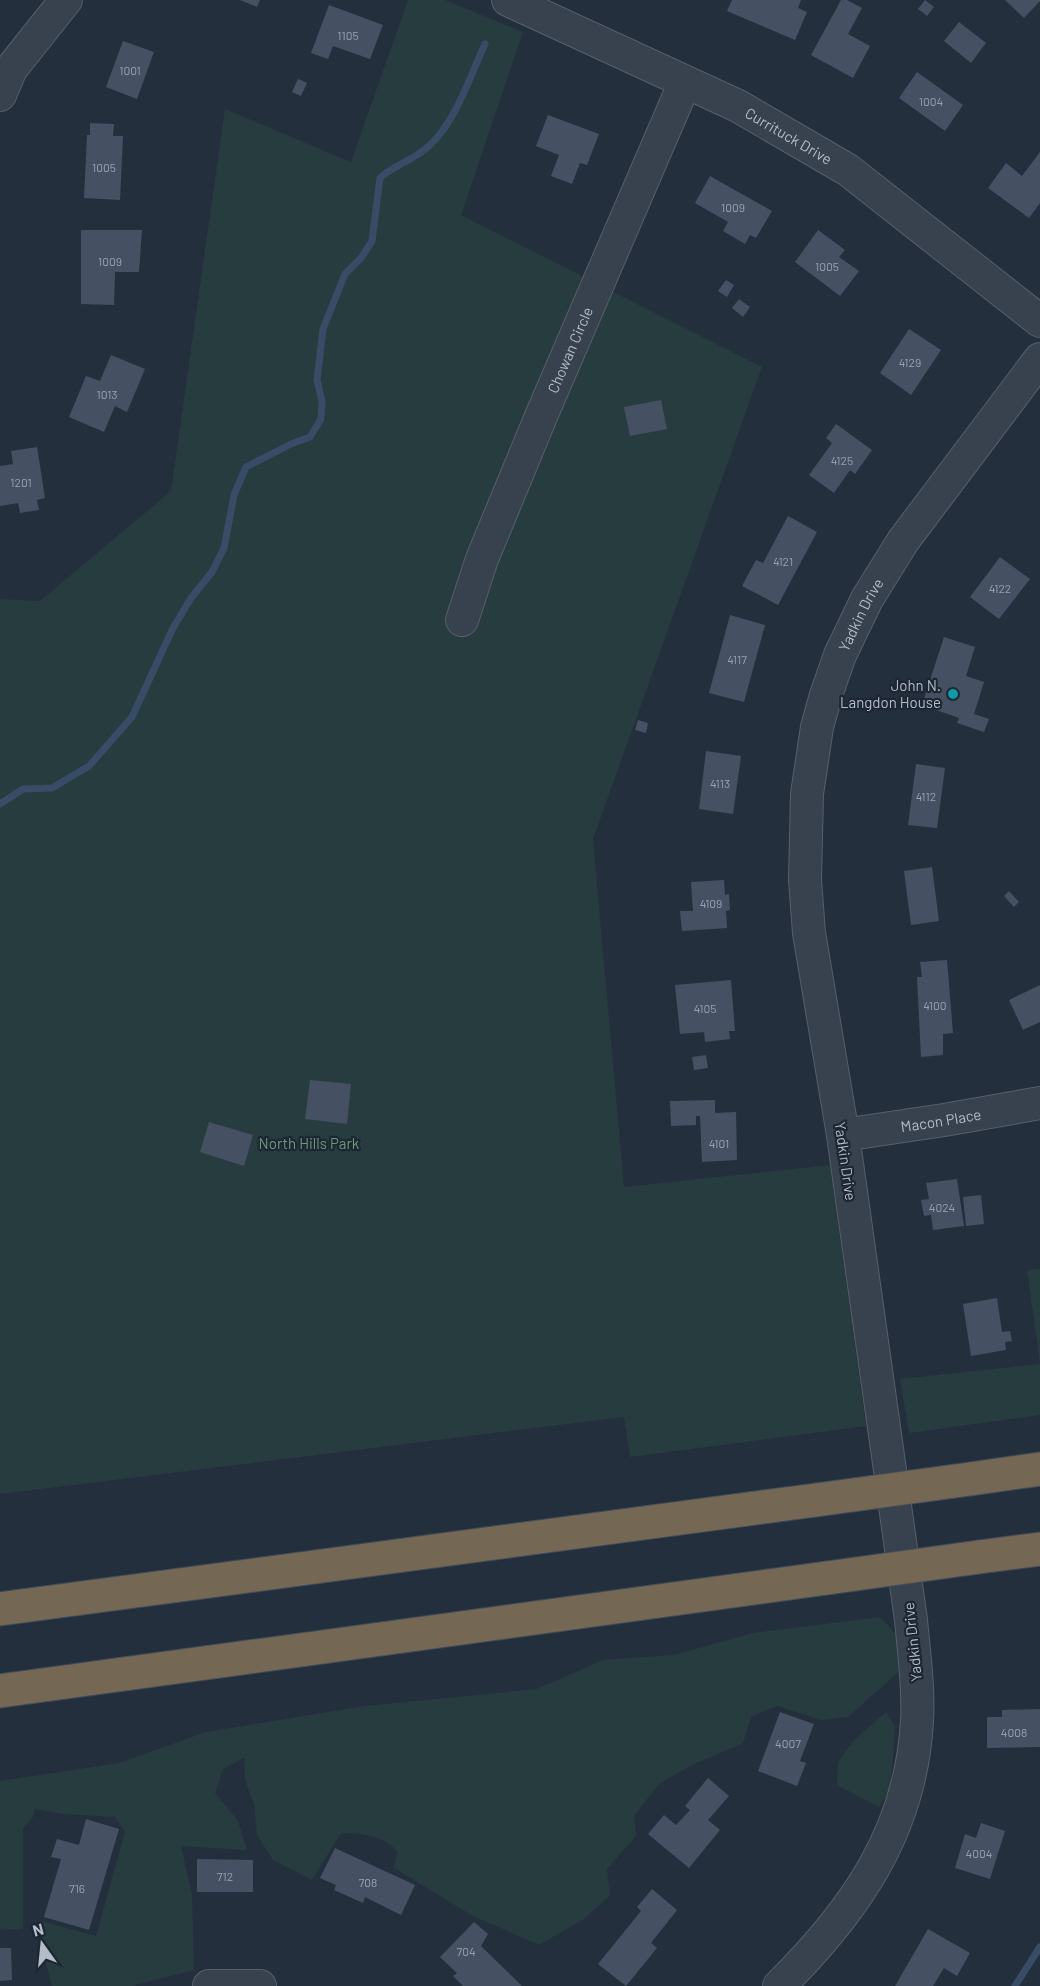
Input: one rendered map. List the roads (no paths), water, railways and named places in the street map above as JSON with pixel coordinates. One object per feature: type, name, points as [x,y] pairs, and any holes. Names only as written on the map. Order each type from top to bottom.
[{"type":"highway","points":[[0,1609],[1040,1469]]},
{"type":"highway","points":[[0,1691],[1040,1549]]},
{"type":"street","points":[[0,95],[11,69],[66,0]]},
{"type":"street","name":"Currituck Drive","points":[[508,0],[554,10],[685,82],[748,112],[849,170],[865,185],[1040,321]]},
{"type":"street","name":"Chowan Circle","points":[[462,620],[482,559],[542,414],[685,82]]},
{"type":"street","name":"Yadkin Drive","points":[[779,1986],[832,1930],[856,1899],[896,1824],[911,1768],[917,1722],[917,1676],[911,1620],[843,1135],[810,943],[805,880],[807,794],[820,716],[840,655],[881,574],[903,541],[1040,359]]},
{"type":"street","name":"Macon Place","points":[[843,1135],[1040,1103]]},
{"type":"street","points":[[209,1986],[260,1986]]},
{"type":"waterway","points":[[0,804],[23,789],[52,788],[89,766],[132,717],[173,628],[191,598],[212,572],[224,548],[234,495],[246,467],[310,437],[321,419],[322,401],[317,380],[323,329],[345,274],[361,258],[372,241],[380,178],[424,150],[439,135],[455,111],[485,44]]},
{"type":"waterway","points":[[1015,1986],[1040,1947]]},
{"type":"place","name":"John N. Langdon House","points":[[953,694]]},
{"type":"park label","name":"North Hills Park","points":[[309,1143]]}]
